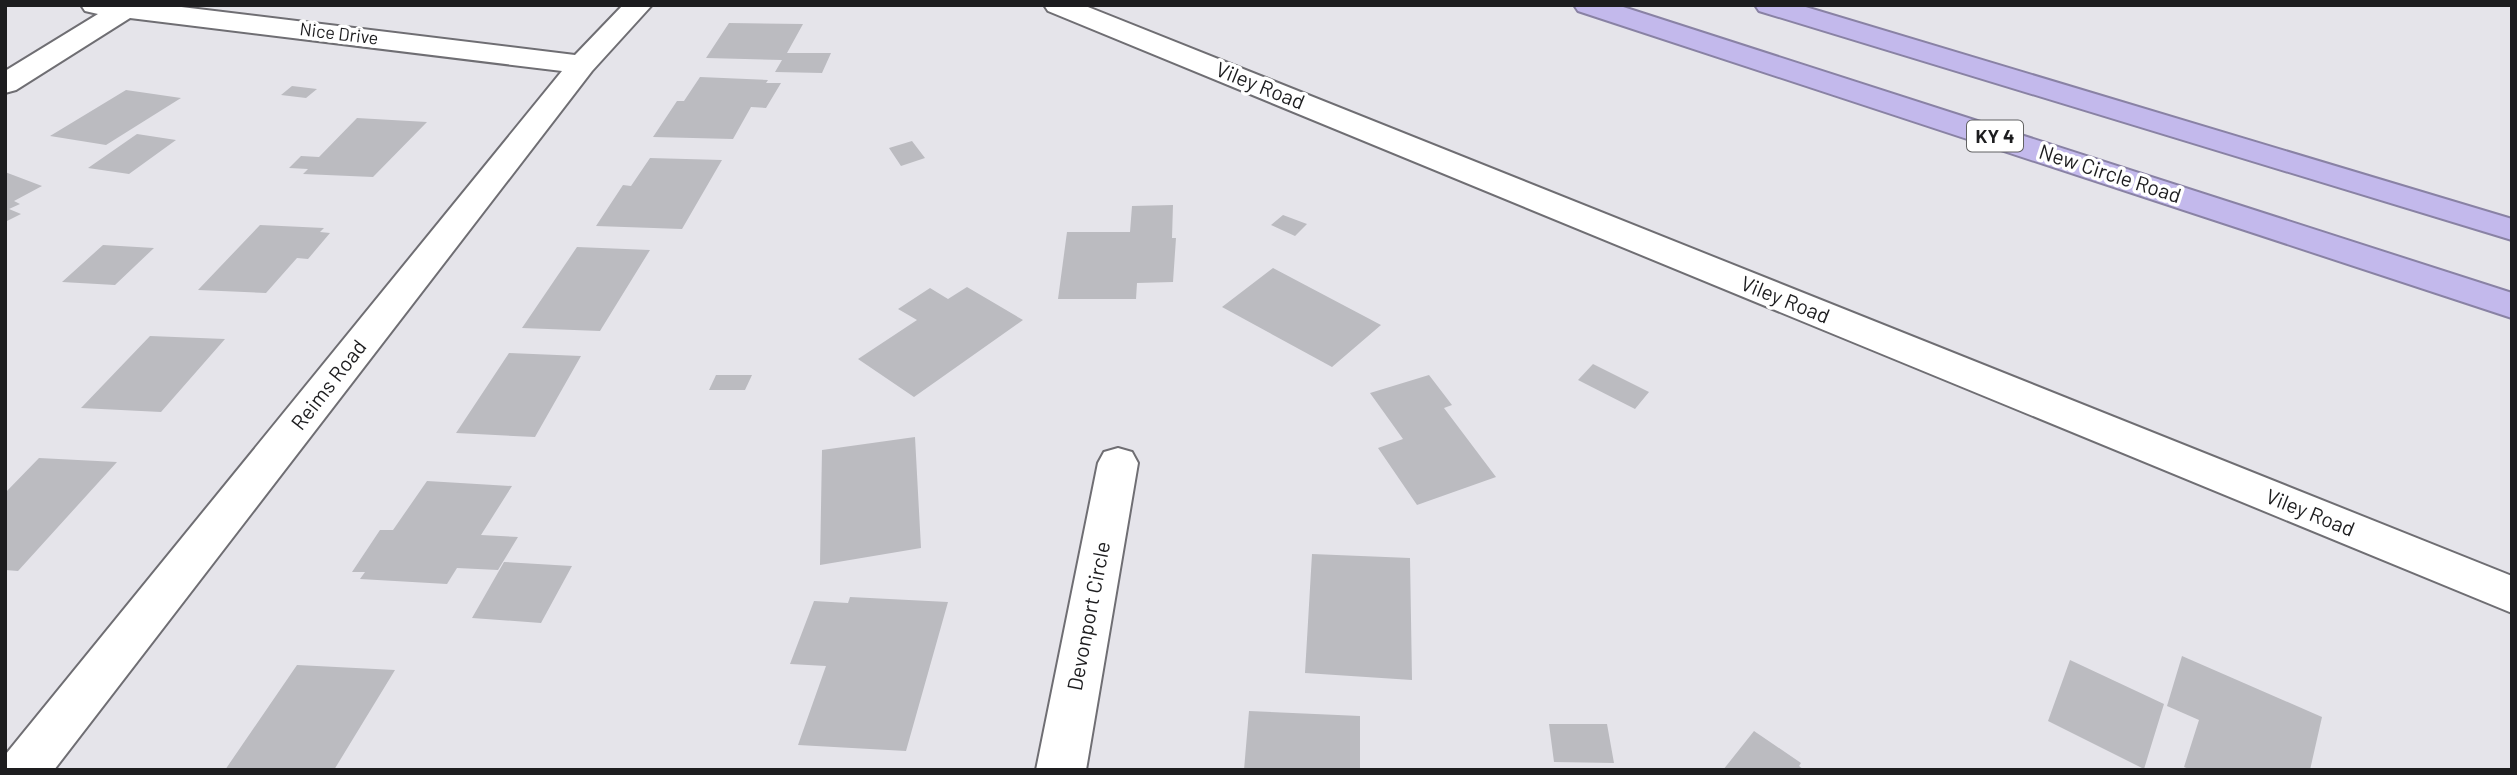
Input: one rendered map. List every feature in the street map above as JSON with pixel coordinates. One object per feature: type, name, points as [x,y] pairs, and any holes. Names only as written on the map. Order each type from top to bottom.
[{"type":"highway","name":"New Circle Road","points":[[1588,5],[2512,306]]},
{"type":"highway","points":[[1769,5],[2512,230]]},
{"type":"street","name":"Nice Drive","points":[[95,5],[582,65]]},
{"type":"street","name":"Reims Road","points":[[24,770],[582,65],[638,5]]},
{"type":"street","name":"Viley Road","points":[[1058,5],[2512,595]]},
{"type":"street","points":[[5,84],[126,8]]},
{"type":"street","name":"Devonport Circle","points":[[1061,770],[1118,463]]},
{"type":"building","points":[[729,23],[803,24],[787,53],[831,53],[822,73],[775,72],[782,60],[706,58]]},
{"type":"building","points":[[700,77],[781,83],[766,108],[751,107],[733,139],[653,137],[677,101],[684,101]]},
{"type":"building","points":[[292,86],[317,89],[306,98],[281,95]]},
{"type":"building","points":[[126,90],[181,98],[106,145],[50,136]]},
{"type":"building","points":[[357,118],[427,122],[373,177],[303,174],[308,169],[289,168],[301,156],[319,157]]},
{"type":"building","points":[[137,134],[176,140],[129,174],[88,168]]},
{"type":"building","points":[[912,141],[925,158],[901,166],[889,148]]},
{"type":"building","points":[[650,158],[722,160],[682,229],[596,226],[623,185],[631,186]]},
{"type":"building","points":[[5,172],[42,186],[14,201],[20,204],[9,209],[21,214],[5,222]]},
{"type":"building","points":[[1173,205],[1172,238],[1176,238],[1173,282],[1137,283],[1136,299],[1058,299],[1067,232],[1130,232],[1132,206]]},
{"type":"building","points":[[1283,215],[1307,224],[1295,236],[1271,225]]},
{"type":"building","points":[[260,225],[324,228],[320,232],[330,233],[308,259],[297,258],[266,293],[198,290]]},
{"type":"building","points":[[103,245],[154,248],[115,285],[62,282]]},
{"type":"building","points":[[577,247],[650,250],[600,331],[522,328]]},
{"type":"building","points":[[1273,268],[1381,325],[1332,367],[1222,307]]},
{"type":"building","points":[[967,287],[1023,320],[914,397],[858,359],[917,320],[898,309],[930,288],[948,299]]},
{"type":"building","points":[[150,336],[225,339],[161,412],[81,408]]},
{"type":"building","points":[[509,353],[581,356],[535,437],[456,433]]},
{"type":"building","points":[[1593,364],[1649,392],[1635,409],[1578,380]]},
{"type":"building","points":[[716,375],[752,375],[745,390],[709,390]]},
{"type":"building","points":[[1429,375],[1452,405],[1444,408],[1496,477],[1417,505],[1378,448],[1403,439],[1370,393]]},
{"type":"building","points":[[915,437],[921,548],[820,565],[822,450]]},
{"type":"building","points":[[39,458],[117,462],[18,571],[5,570],[5,493]]},
{"type":"building","points":[[427,481],[512,486],[481,535],[518,537],[498,570],[457,568],[447,584],[360,579],[365,572],[352,572],[380,530],[393,530]]},
{"type":"building","points":[[1312,554],[1410,558],[1412,680],[1305,673]]},
{"type":"building","points":[[504,562],[572,566],[541,623],[472,618]]},
{"type":"building","points":[[850,597],[948,602],[906,751],[798,745],[826,666],[790,664],[814,601],[848,603]]},
{"type":"building","points":[[2182,656],[2322,717],[2310,770],[2191,770],[2184,767],[2199,720],[2167,706]]},
{"type":"building","points":[[2070,660],[2164,704],[2144,769],[2048,721]]},
{"type":"building","points":[[297,665],[395,670],[334,770],[225,770]]},
{"type":"building","points":[[1249,711],[1360,716],[1360,770],[1244,770]]},
{"type":"building","points":[[1549,724],[1607,724],[1614,763],[1554,762]]},
{"type":"building","points":[[1754,731],[1801,763],[1799,766],[1804,770],[1723,770]]}]
